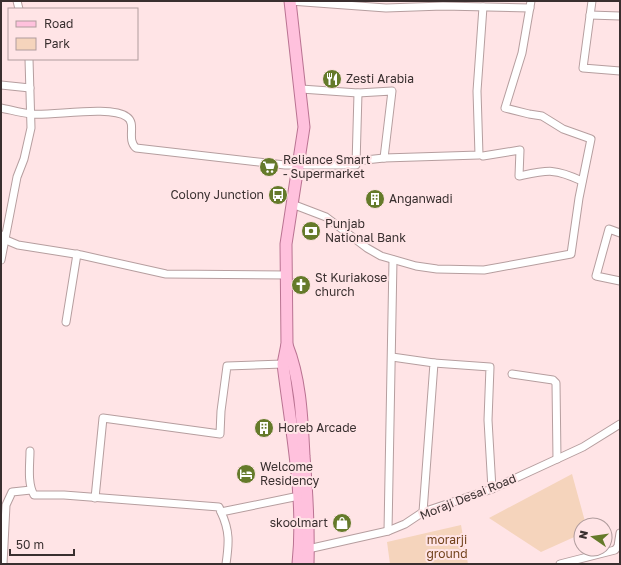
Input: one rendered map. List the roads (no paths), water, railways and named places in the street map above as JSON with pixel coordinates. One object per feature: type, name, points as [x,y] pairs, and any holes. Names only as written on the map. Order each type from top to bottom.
[{"type":"main road","points":[[290,1],[304,127],[286,244],[287,344],[283,364],[299,496],[300,547],[298,564]]},
{"type":"main road","points":[[287,344],[295,366],[302,416],[307,492],[308,564]]},
{"type":"main road","points":[[289,417],[302,416]]},
{"type":"street","points":[[290,1],[387,4],[443,3],[483,7],[530,5],[521,57],[505,108],[542,116],[563,130],[591,138],[582,181],[571,254],[484,270],[437,269],[381,256],[367,248],[326,217],[292,204]]},
{"type":"street","points":[[592,1],[583,68],[620,71]]},
{"type":"street","points":[[356,161],[384,158],[479,155],[477,91],[483,7]]},
{"type":"street","points":[[590,15],[620,16]]},
{"type":"street","points":[[1,260],[3,238],[17,177],[24,159],[31,128],[29,60]]},
{"type":"street","points":[[1,85],[30,88]]},
{"type":"street","points":[[300,89],[358,93],[392,91],[384,158]]},
{"type":"street","points":[[1,108],[31,114],[100,112],[121,114],[128,118],[131,124],[130,139],[136,148],[284,165],[356,165],[358,93]]},
{"type":"street","points":[[483,156],[520,150],[519,176],[548,170],[564,173],[582,181]]},
{"type":"street","points":[[620,233],[610,229],[596,276],[620,281]]},
{"type":"street","points":[[3,238],[18,245],[77,254],[166,274],[287,275]]},
{"type":"street","points":[[66,322],[77,254]]},
{"type":"street","points":[[388,531],[394,260]]},
{"type":"street","points":[[392,357],[434,363],[490,367],[488,413],[492,489]]},
{"type":"street","points":[[424,512],[434,363]]},
{"type":"street","points":[[94,498],[103,418],[220,434],[221,411],[227,366],[283,364]]},
{"type":"street","points":[[512,374],[553,380],[556,383],[557,459]]},
{"type":"street","name":"Moraji Desai Road","points":[[308,549],[388,531],[405,524],[424,512],[492,489],[583,447],[620,424]]},
{"type":"street","points":[[30,451],[31,490],[34,495],[94,498],[219,508],[228,526],[229,544],[226,564]]},
{"type":"street","points":[[2,562],[6,505],[12,492],[31,490]]},
{"type":"street","points":[[221,512],[299,496]]},
{"type":"street","points":[[560,564],[615,550],[618,546],[620,533]]},
{"type":"place","name":"Zesti Arabia","points":[[332,79]]},
{"type":"place","name":"Reliance Smart - Supermarket","points":[[269,167]]},
{"type":"place","name":"Colony Junction","points":[[278,195]]},
{"type":"place","name":"Anganwadi","points":[[375,199]]},
{"type":"place","name":"Punjab National Bank","points":[[311,231]]},
{"type":"place","name":"St Kuriakose church","points":[[301,285]]},
{"type":"place","name":"Horeb Arcade","points":[[264,428]]},
{"type":"place","name":"Welcome Residency","points":[[246,474]]},
{"type":"place","name":"skoolmart","points":[[342,523]]},
{"type":"park label","name":"morarji ground","points":[[447,547]]}]
